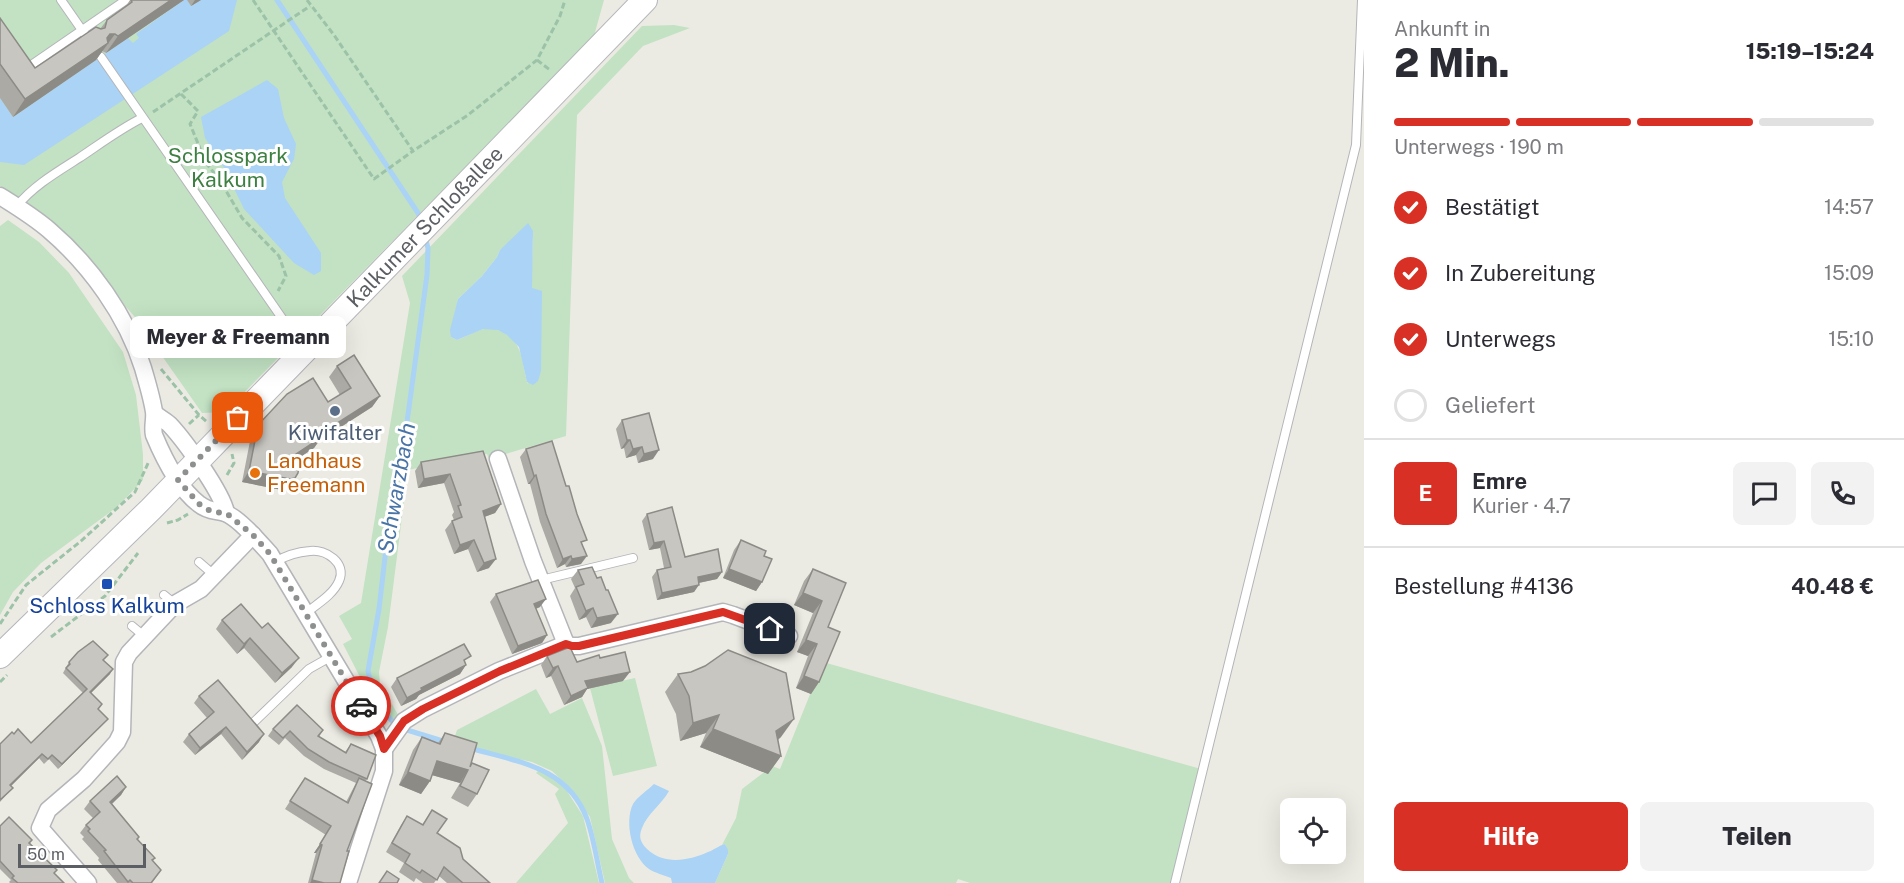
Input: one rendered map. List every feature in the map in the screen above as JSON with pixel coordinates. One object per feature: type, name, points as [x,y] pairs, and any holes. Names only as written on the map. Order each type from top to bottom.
[{"type":"main road","name":"Kalkumer Schloßallee","points":[[6,663],[178,480],[645,0]]},
{"type":"street","points":[[0,196],[47,228],[78,257],[115,309],[132,340],[143,368],[154,414],[152,427],[154,435],[178,480],[199,504],[212,512],[226,513],[253,535],[275,562],[380,736],[384,749],[384,771],[348,883]]},
{"type":"street","points":[[154,414],[168,423],[216,488],[224,503],[226,513]]},
{"type":"street","points":[[498,459],[566,644]]},
{"type":"street","points":[[88,883],[40,828],[48,810],[84,779],[117,742],[122,732],[124,662],[138,631],[169,599],[201,589],[253,535]]},
{"type":"street","points":[[384,749],[400,725],[423,709],[500,671],[566,644],[579,646],[723,612],[789,636]]},
{"type":"lane","points":[[61,0],[89,40]]},
{"type":"lane","points":[[18,61],[24,70],[126,0]]},
{"type":"lane","points":[[1175,883],[1360,147],[1362,0]]},
{"type":"lane","points":[[101,57],[304,351]]},
{"type":"lane","points":[[17,206],[25,196],[46,180],[127,125],[142,118]]},
{"type":"lane","points":[[275,562],[286,556],[312,550],[325,554],[339,564],[342,571],[334,589],[306,613]]},
{"type":"lane","points":[[541,580],[633,558]]},
{"type":"lane","points":[[199,562],[214,575]]},
{"type":"lane","points":[[254,722],[309,669],[332,656]]},
{"type":"path","points":[[253,0],[374,179],[468,115],[537,60],[560,16],[565,0]]},
{"type":"path","points":[[307,0],[330,29],[413,151]]},
{"type":"path","points":[[142,118],[182,94],[310,6]]},
{"type":"path","points":[[537,60],[550,70]]},
{"type":"path","points":[[182,94],[198,111],[190,124],[206,163],[219,179],[242,218],[279,256],[286,276],[278,292],[268,300]]},
{"type":"path","points":[[157,365],[211,426]]},
{"type":"path","points":[[0,624],[26,585],[81,541],[135,492],[147,463]]},
{"type":"path","points":[[165,524],[185,517],[199,504]]},
{"type":"path","points":[[51,637],[105,596],[143,546]]},
{"type":"path","points":[[0,682],[6,663]]},
{"type":"green space","name":"Schlosspark Kalkum","points":[[0,0],[604,0],[594,36],[225,412],[202,413],[134,316],[49,220],[0,186]]},
{"type":"green space","points":[[674,25],[690,28],[643,46],[577,115],[566,436],[489,459],[487,454],[408,470],[388,627],[379,672],[380,684],[400,718],[396,722],[361,679],[343,644],[352,639],[339,616],[361,603],[410,303],[402,276],[642,26]],"holes":[[[533,237],[528,384],[518,347],[506,334],[489,328],[457,340],[451,337],[458,299],[482,276],[500,250]]]},
{"type":"green space","points":[[8,220],[39,242],[69,273],[123,352],[136,395],[143,454],[143,480],[117,507],[41,563],[13,592],[0,615],[0,226]]},
{"type":"green space","points":[[823,662],[1201,769],[1171,883],[970,883],[958,879],[956,883],[715,883],[728,854],[725,844],[722,845],[736,818],[742,789],[772,766],[780,769]]},
{"type":"green space","points":[[635,678],[657,766],[613,776],[590,688]]},
{"type":"green space","points":[[536,689],[550,714],[582,698],[602,746],[612,839],[629,878],[634,883],[605,883],[590,817],[566,784],[552,771],[532,762],[491,753],[454,739],[457,730]]},
{"type":"green space","points":[[539,770],[563,785],[583,816],[599,883],[516,883],[568,823],[555,794],[559,789],[536,773]]},
{"type":"water","points":[[187,0],[191,6],[201,0],[237,0],[229,31],[24,165],[0,162],[0,98],[13,117],[128,38],[133,43],[139,38],[136,34]]},
{"type":"water","points":[[267,80],[278,89],[284,118],[296,144],[294,159],[282,182],[285,198],[321,253],[321,271],[314,275],[294,263],[244,209],[223,166],[205,138],[201,117]]},
{"type":"water","points":[[528,223],[533,231],[532,288],[542,291],[541,371],[538,381],[533,385],[527,382],[519,347],[507,335],[498,330],[483,329],[457,340],[451,337],[450,330],[458,299],[482,276],[500,250]]},
{"type":"water","points":[[654,784],[669,791],[644,823],[640,834],[643,844],[654,854],[676,860],[700,855],[725,844],[728,854],[715,883],[672,883],[671,878],[649,869],[638,856],[631,839],[630,811],[635,801]]},
{"type":"building","points":[[131,0],[171,0],[118,36],[110,34],[107,38],[108,43],[25,99],[0,64],[0,18],[35,68],[96,27],[105,28],[107,20],[132,2]]},
{"type":"building","points":[[354,355],[380,396],[320,434],[322,437],[296,454],[299,465],[295,478],[249,471],[258,425],[287,394],[313,378],[328,402],[351,388],[337,366]]},
{"type":"building","points":[[649,413],[659,450],[644,454],[642,447],[633,449],[630,440],[627,440],[622,420]]},
{"type":"building","points":[[552,441],[587,540],[581,542],[587,556],[572,559],[571,556],[563,559],[546,514],[536,475],[534,476],[526,449]]},
{"type":"building","points":[[483,451],[501,504],[483,511],[496,559],[484,563],[474,540],[460,545],[452,521],[462,517],[458,506],[461,505],[450,474],[424,479],[421,462]]},
{"type":"building","points":[[672,507],[685,557],[718,549],[722,572],[698,577],[699,585],[662,593],[657,570],[671,567],[664,541],[654,543],[647,514]]},
{"type":"building","points":[[741,540],[766,551],[764,556],[772,559],[762,582],[729,569]]},
{"type":"building","points":[[592,567],[597,578],[601,577],[618,614],[597,618],[593,608],[586,611],[576,587],[584,584],[578,570]]},
{"type":"building","points":[[813,569],[846,583],[828,627],[840,632],[819,682],[804,676],[817,644],[806,640],[822,601],[803,593]]},
{"type":"building","points":[[538,580],[546,599],[534,604],[547,635],[518,646],[496,594]]},
{"type":"building","points":[[241,604],[262,628],[268,623],[299,658],[282,673],[250,638],[244,644],[222,620]]},
{"type":"building","points":[[93,641],[108,655],[103,660],[113,669],[90,692],[102,704],[98,709],[108,719],[62,764],[52,755],[48,759],[42,754],[10,785],[13,788],[0,800],[0,744],[18,729],[31,743],[87,689],[66,668],[78,652]]},
{"type":"building","points":[[464,644],[471,656],[464,660],[466,665],[421,688],[422,690],[407,698],[397,678]]},
{"type":"building","points":[[570,647],[577,662],[599,655],[600,658],[625,652],[630,672],[585,681],[588,688],[571,696],[558,666],[553,668],[547,656]]},
{"type":"building","points":[[728,650],[786,673],[794,719],[776,731],[781,756],[713,729],[719,715],[693,723],[689,696],[678,674],[705,666]]},
{"type":"building","points":[[218,680],[264,734],[247,752],[226,727],[200,748],[189,734],[214,712],[199,696]]},
{"type":"building","points":[[297,705],[323,730],[318,736],[346,753],[351,744],[376,755],[367,779],[329,762],[308,749],[290,731],[283,738],[273,729]]},
{"type":"building","points":[[445,733],[477,743],[470,767],[472,763],[489,770],[477,794],[460,786],[468,770],[437,761],[430,781],[408,772],[422,737],[440,744]]},
{"type":"building","points":[[117,776],[126,787],[110,802],[139,837],[137,839],[155,858],[152,860],[161,870],[151,883],[133,883],[130,880],[128,882],[104,851],[106,850],[88,831],[90,829],[86,825],[100,812],[90,801]]},
{"type":"building","points":[[305,778],[348,803],[359,778],[372,784],[347,851],[349,851],[340,883],[312,880],[322,845],[320,844],[331,826],[290,801]]},
{"type":"building","points":[[432,810],[447,819],[437,833],[460,848],[463,859],[490,883],[463,883],[444,867],[437,880],[405,863],[410,854],[392,843],[407,816],[423,825]]},
{"type":"building","points":[[9,817],[32,840],[29,843],[57,870],[54,873],[64,883],[18,883],[12,878],[14,876],[0,861],[0,826]]},
{"type":"building","points":[[387,871],[399,879],[397,883],[379,883]]},
{"type":"waterway","name":"Schwarzbach","points":[[277,0],[418,213],[421,222]]},
{"type":"waterway","name":"Schwarzbach","points":[[425,237],[428,248],[427,275],[407,422],[395,471],[379,609],[368,671],[373,694],[394,723],[407,730],[446,742]]},
{"type":"waterway","name":"Schwarzbach","points":[[470,748],[539,769],[554,777],[567,788],[578,801],[587,819],[602,883]]},
{"type":"way so far","points":[[238,418],[178,480],[199,504],[212,512],[226,513],[253,535],[270,554],[361,706]]},
{"type":"place","name":"Kiwifalter","points":[[335,411]]},
{"type":"place","name":"Meyer & Freemann","points":[[238,418]]},
{"type":"place","name":"Landhaus Freemann","points":[[255,473]]},
{"type":"place","name":"Schloss Kalkum","points":[[107,584]]},
{"type":"route","points":[[361,706],[380,736],[384,749],[404,721],[423,709],[500,671],[566,644],[579,646],[723,612],[770,629]]}]
